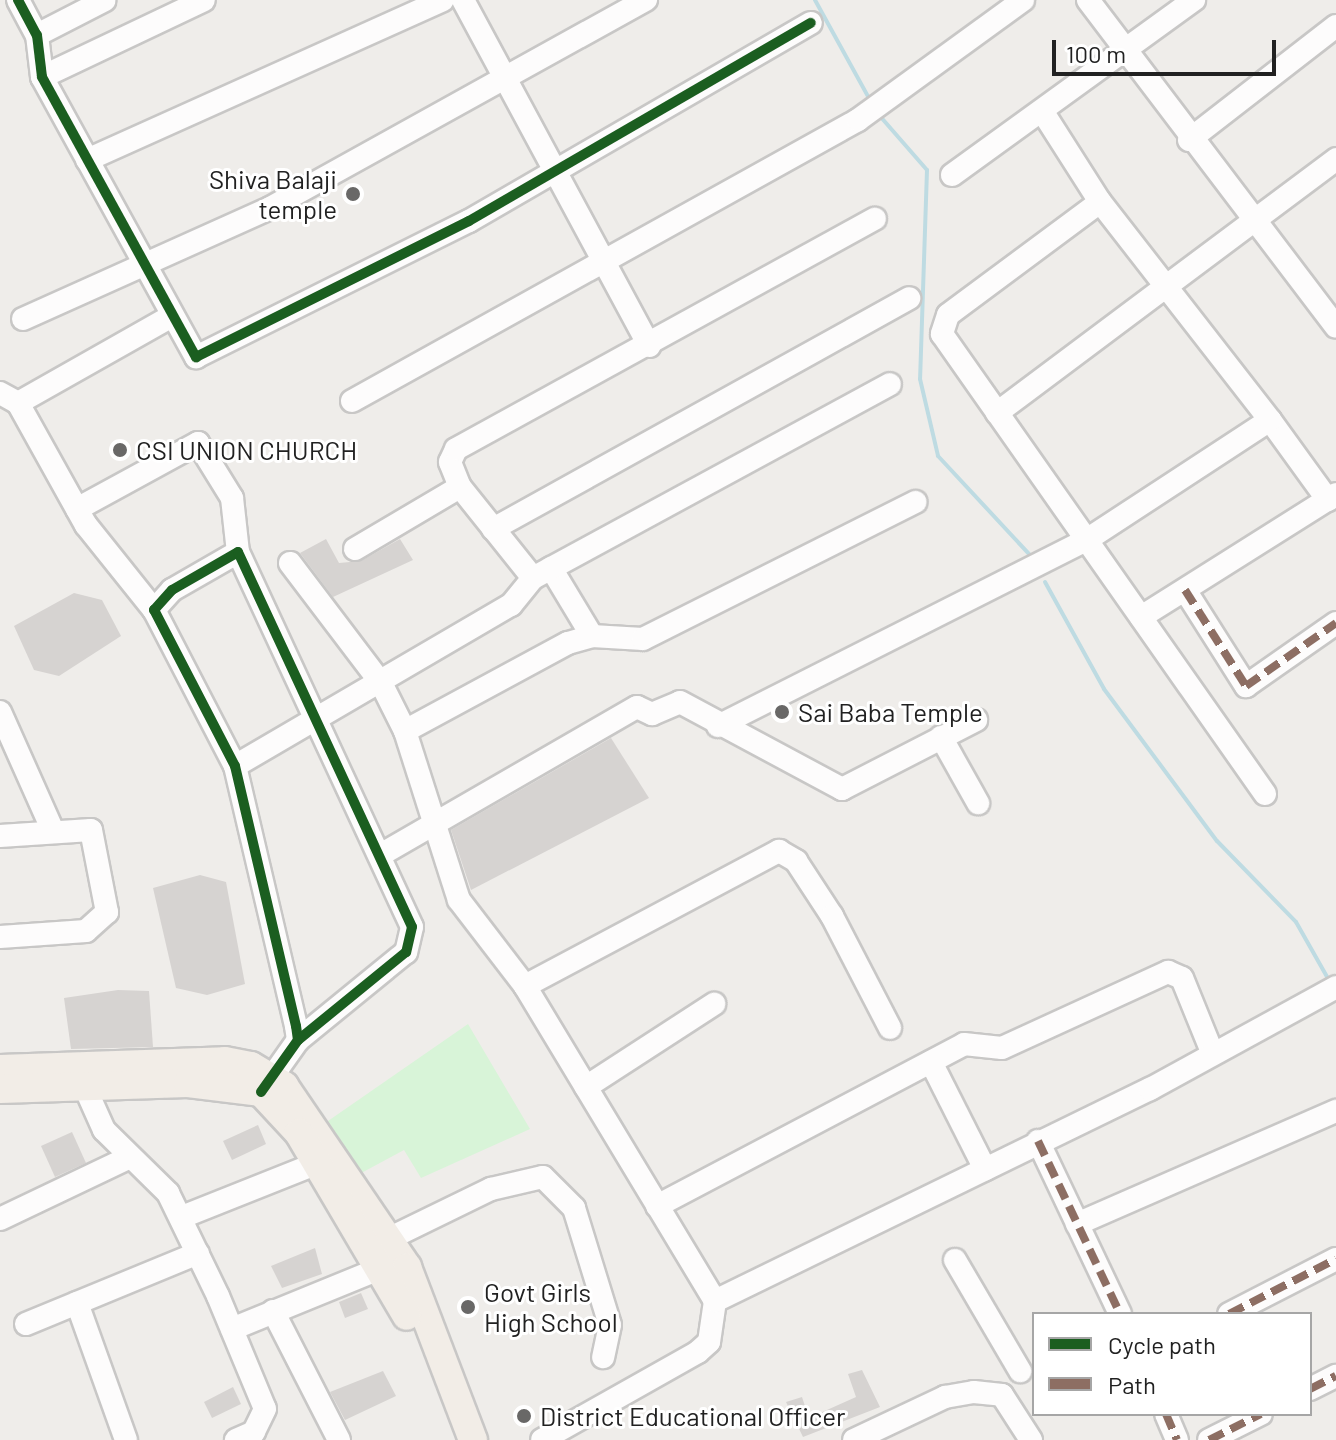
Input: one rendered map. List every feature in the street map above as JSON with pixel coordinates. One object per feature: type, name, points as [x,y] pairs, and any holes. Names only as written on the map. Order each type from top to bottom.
[{"type":"main road","points":[[0,1069],[266,1084],[302,1105],[381,1250],[454,1440]]},
{"type":"main road","points":[[0,1089],[80,1074]]},
{"type":"main road","points":[[266,1084],[381,1250],[421,1297],[473,1440]]},
{"type":"street","points":[[18,0],[37,35],[42,77],[142,267],[196,357],[286,317],[558,172],[811,23]]},
{"type":"street","points":[[37,35],[105,0]]},
{"type":"street","points":[[42,77],[204,0]]},
{"type":"street","points":[[87,160],[292,72],[443,0]]},
{"type":"street","points":[[463,0],[649,346]]},
{"type":"street","points":[[23,319],[235,226],[646,0]]},
{"type":"street","points":[[352,401],[858,120],[1023,0]]},
{"type":"street","points":[[1088,0],[1189,140],[1336,327]]},
{"type":"street","points":[[952,175],[1044,114],[1194,0]]},
{"type":"street","points":[[1189,140],[1336,26]]},
{"type":"street","points":[[1044,114],[1100,202],[1164,288],[1332,497],[1141,617]]},
{"type":"street","points":[[997,413],[1336,159]]},
{"type":"street","points":[[1100,202],[942,323],[942,334],[1265,794]]},
{"type":"street","points":[[448,495],[450,462],[456,449],[649,346],[875,219]]},
{"type":"street","points":[[493,529],[909,298]]},
{"type":"street","points":[[172,316],[9,398],[77,509],[154,610],[235,766],[298,1040]]},
{"type":"street","points":[[235,766],[381,683],[532,582],[890,384]]},
{"type":"street","points":[[718,726],[1085,541],[1270,420]]},
{"type":"street","points":[[77,509],[198,443],[232,498],[238,552],[382,854],[412,942],[298,1040],[266,1084]]},
{"type":"street","points":[[448,495],[493,529],[532,582],[583,638]]},
{"type":"street","points":[[355,549],[448,495]]},
{"type":"street","points":[[405,731],[583,638],[643,639],[915,502]]},
{"type":"street","points":[[154,610],[172,590],[238,552]]},
{"type":"street","points":[[290,563],[381,683],[424,776],[430,822],[459,900],[525,986],[715,1301],[709,1342],[698,1352],[542,1440]]},
{"type":"street","points":[[1185,590],[1246,686],[1336,623]]},
{"type":"street","points":[[382,854],[430,822],[637,707],[662,708],[718,726],[842,789],[946,746],[976,720]]},
{"type":"street","points":[[0,712],[53,831]]},
{"type":"street","points":[[946,746],[978,803]]},
{"type":"street","points":[[0,836],[81,828],[96,838],[107,912],[86,931],[0,937]]},
{"type":"street","points":[[525,986],[779,851],[796,861],[832,916],[890,1028]]},
{"type":"street","points":[[657,1206],[975,1040],[1002,1048],[1168,972],[1182,978],[1212,1052]]},
{"type":"street","points":[[715,1301],[985,1169],[1336,987]]},
{"type":"street","points":[[586,1087],[714,1004]]},
{"type":"street","points":[[931,1062],[985,1169]]},
{"type":"street","points":[[80,1074],[126,1159],[159,1184],[182,1217],[232,1329],[265,1409],[254,1432],[236,1440]]},
{"type":"street","points":[[1077,1224],[1336,1111]]},
{"type":"street","points":[[1038,1141],[1119,1312]]},
{"type":"street","points":[[0,1219],[126,1159]]},
{"type":"street","points":[[182,1217],[318,1163]]},
{"type":"street","points":[[232,1329],[273,1311],[512,1182],[551,1182],[574,1208],[610,1325],[603,1357]]},
{"type":"street","points":[[26,1324],[198,1253]]},
{"type":"street","points":[[1233,1312],[1336,1259]]},
{"type":"street","points":[[854,1440],[945,1397],[1002,1395],[1027,1368],[955,1260]]},
{"type":"street","points":[[77,1303],[126,1440]]},
{"type":"street","points":[[273,1311],[339,1440]]},
{"type":"street","points":[[1312,1388],[1336,1376]]},
{"type":"street","points":[[1002,1395],[1031,1440]]},
{"type":"street","points":[[1167,1416],[1177,1440]]},
{"type":"street","points":[[1209,1440],[1257,1416]]},
{"type":"green space","points":[[468,1024],[530,1129],[421,1178],[404,1150],[352,1178],[315,1130]]},
{"type":"building","points":[[326,539],[339,563],[361,561],[400,539],[413,560],[333,597],[300,553]]},
{"type":"building","points":[[74,593],[102,600],[121,636],[59,676],[34,670],[14,626]]},
{"type":"building","points":[[611,738],[649,798],[471,890],[451,830]]},
{"type":"building","points":[[200,875],[226,882],[245,984],[207,995],[176,988],[153,888]]},
{"type":"building","points":[[118,990],[149,991],[153,1047],[71,1049],[64,998]]},
{"type":"building","points":[[258,1125],[266,1144],[232,1160],[223,1141]]},
{"type":"building","points":[[72,1132],[86,1163],[55,1177],[41,1146]]},
{"type":"building","points":[[315,1248],[322,1274],[282,1288],[271,1266]]},
{"type":"building","points":[[361,1293],[368,1309],[345,1318],[339,1302]]},
{"type":"building","points":[[862,1370],[880,1407],[803,1437],[786,1402],[802,1397],[809,1418],[856,1397],[848,1374]]},
{"type":"building","points":[[383,1371],[396,1396],[345,1420],[330,1392]]},
{"type":"building","points":[[233,1387],[241,1404],[212,1418],[204,1402]]},
{"type":"waterway","points":[[815,0],[870,100]]},
{"type":"waterway","points":[[879,115],[927,170],[920,379],[938,456],[1031,556]]},
{"type":"waterway","points":[[1045,582],[1104,689],[1217,841],[1296,922],[1330,982]]},
{"type":"marked path","points":[[1185,590],[1246,686],[1336,623]]},
{"type":"marked path","points":[[1038,1141],[1119,1312]]},
{"type":"marked path","points":[[1233,1312],[1336,1259]]},
{"type":"marked path","points":[[1312,1388],[1336,1376]]},
{"type":"marked path","points":[[1167,1416],[1177,1440]]},
{"type":"marked path","points":[[1209,1440],[1257,1416]]},
{"type":"cycle path","points":[[18,0],[37,35],[42,77],[196,357],[469,221],[811,23]]},
{"type":"cycle path","points":[[261,1092],[298,1040],[296,1026],[235,766],[154,610],[172,590],[238,552],[412,927],[406,952],[298,1040]]},
{"type":"place","name":"Shiva Balaji temple","points":[[353,194]]},
{"type":"place","name":"CSI UNION CHURCH","points":[[120,450]]},
{"type":"place","name":"Sai Baba Temple","points":[[782,712]]},
{"type":"place","name":"Govt Girls High School","points":[[468,1307]]},
{"type":"place","name":"District Educational Officer","points":[[524,1416]]}]
